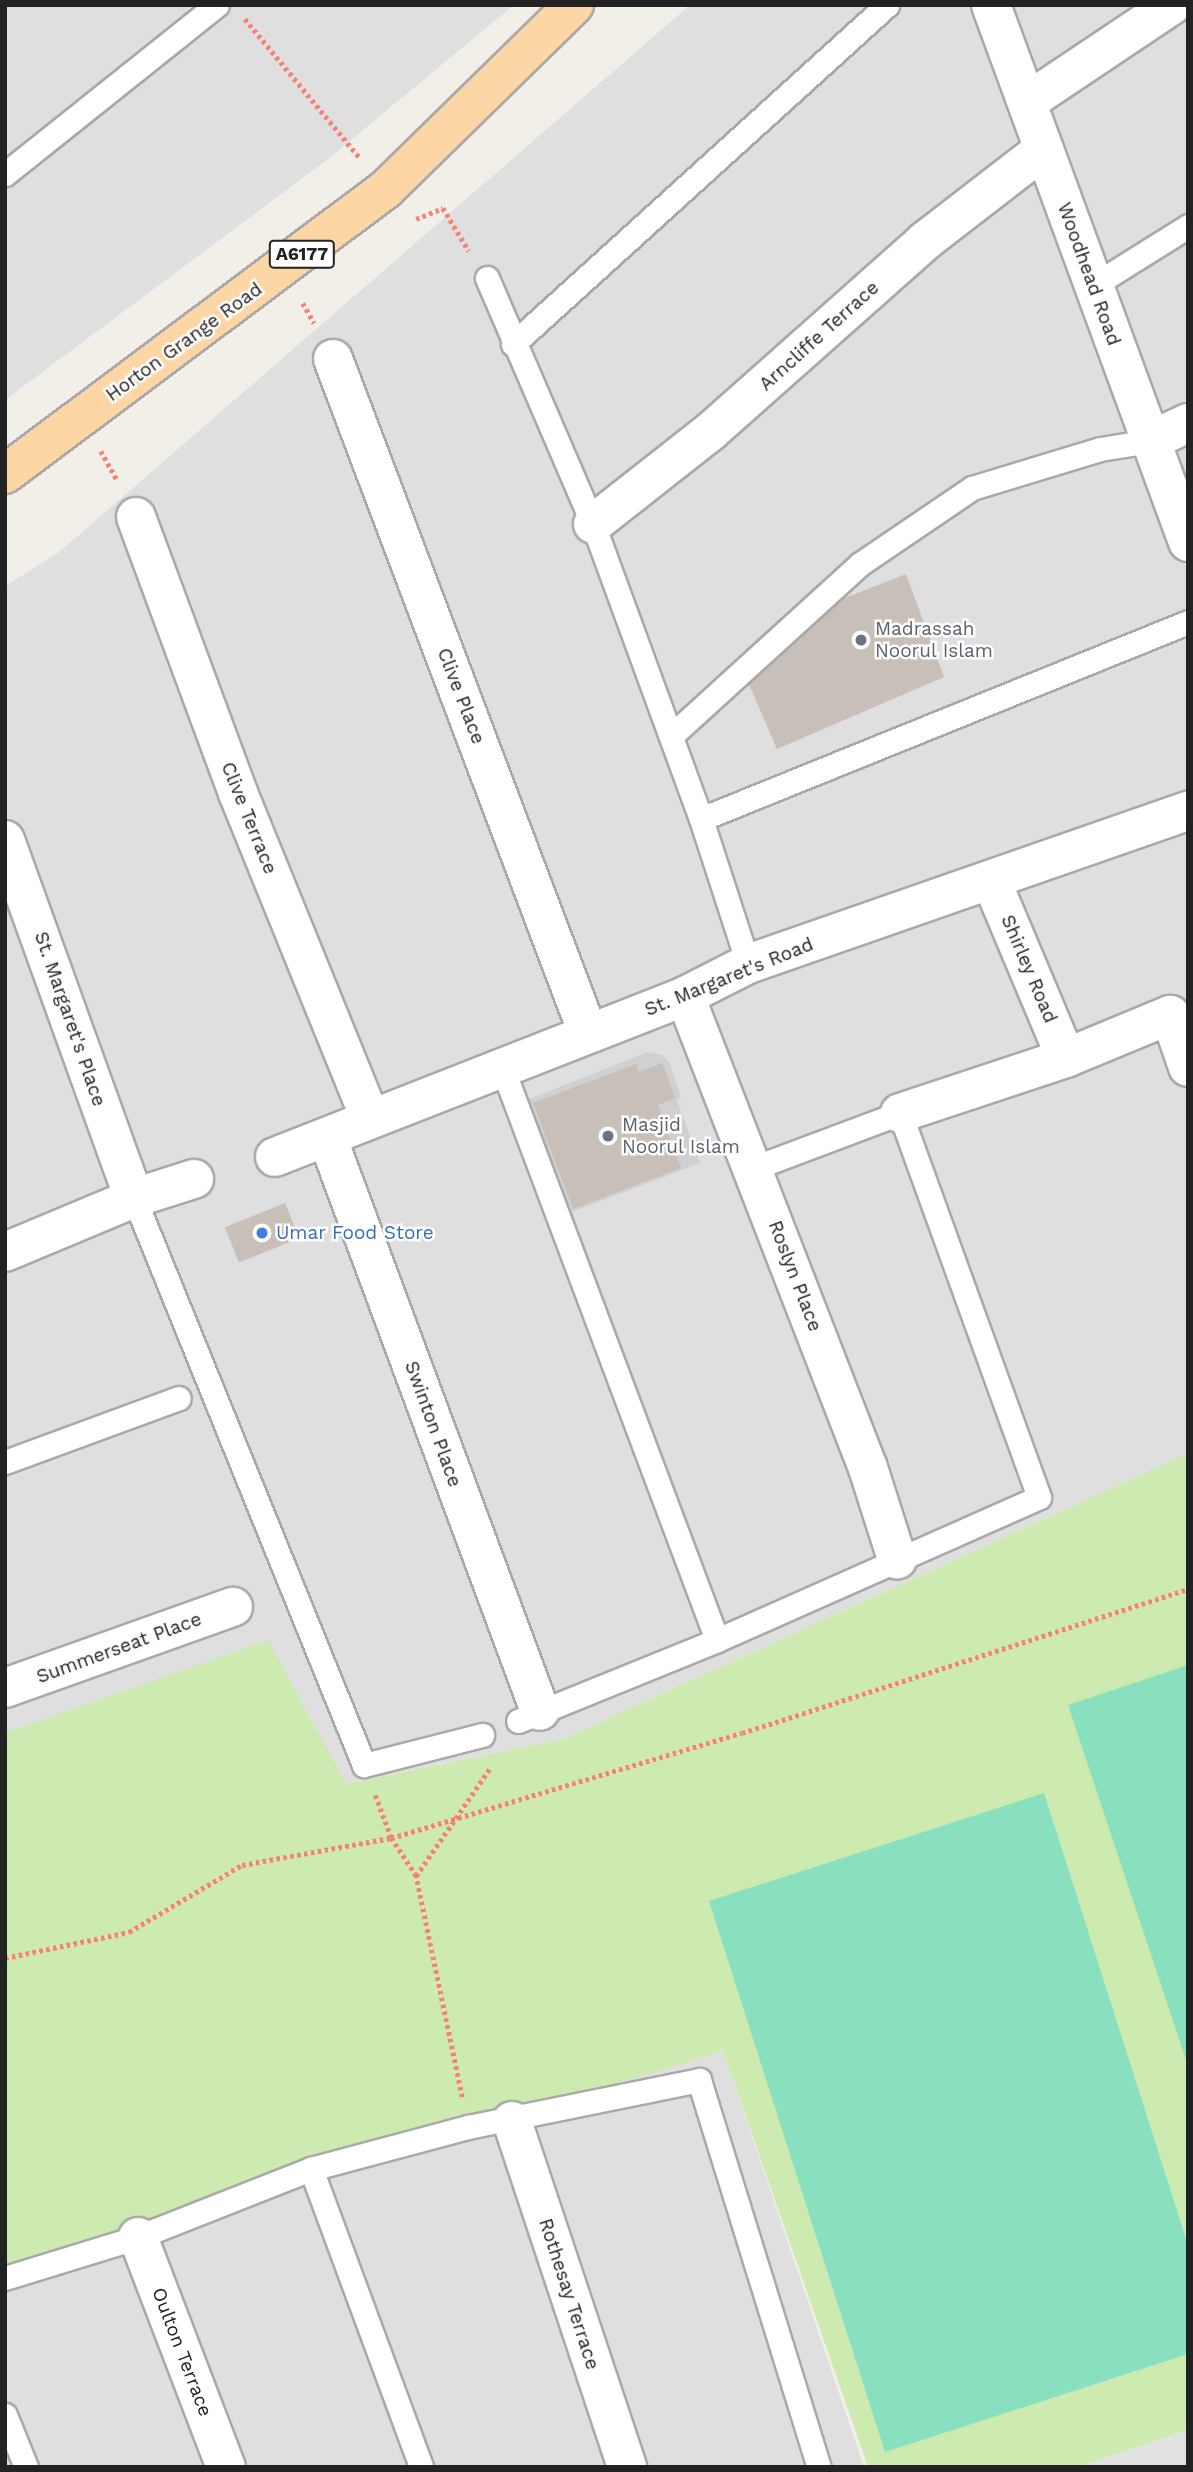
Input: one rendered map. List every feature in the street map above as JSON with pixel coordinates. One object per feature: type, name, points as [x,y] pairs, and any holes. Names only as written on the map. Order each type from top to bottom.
[{"type":"main road","name":"Horton Grange Road","points":[[5,474],[285,268],[386,189],[575,5]]},
{"type":"street","name":"Woodhead Road","points":[[990,5],[1188,542]]},
{"type":"street","points":[[1027,102],[1172,5]]},
{"type":"street","name":"Arncliffe Terrace","points":[[593,524],[710,432],[925,241],[1044,149]]},
{"type":"street","name":"Clive Place","points":[[333,359],[588,1033]]},
{"type":"street","points":[[1150,441],[1188,423]]},
{"type":"street","name":"Clive Terrace","points":[[136,517],[239,793],[369,1116]]},
{"type":"street","name":"St. Margaret's Road","points":[[275,1157],[327,1137],[369,1116],[685,996],[748,964],[1188,811]]},
{"type":"street","name":"St. Margaret's Place","points":[[5,840],[14,887],[134,1198]]},
{"type":"street","name":"Shirley Road","points":[[991,880],[1066,1058]]},
{"type":"street","name":"Roslyn Place","points":[[685,996],[754,1168],[868,1468],[897,1559]]},
{"type":"street","points":[[900,1113],[1066,1058],[1179,1011],[1188,1067]]},
{"type":"street","name":"Swinton Place","points":[[327,1137],[529,1716]]},
{"type":"street","points":[[5,1252],[134,1198],[194,1179]]},
{"type":"street","name":"Summerseat Place","points":[[5,1688],[233,1607]]},
{"type":"street","name":"Rothesay Terrace","points":[[512,2121],[627,2467]]},
{"type":"street","name":"Oulton Terrace","points":[[138,2237],[226,2467]]},
{"type":"lane","points":[[5,174],[217,5]]},
{"type":"lane","points":[[513,344],[887,5]]},
{"type":"lane","points":[[1094,285],[1188,226]]},
{"type":"lane","points":[[486,278],[593,524],[701,819],[748,964]]},
{"type":"lane","points":[[671,736],[860,564],[972,488],[1100,449],[1150,441]]},
{"type":"lane","points":[[701,819],[1188,622]]},
{"type":"lane","points":[[502,1067],[717,1640]]},
{"type":"lane","points":[[529,1716],[717,1640],[1039,1497],[900,1113],[754,1168]]},
{"type":"lane","points":[[134,1198],[364,1765],[482,1735]]},
{"type":"lane","points":[[5,1462],[179,1398]]},
{"type":"lane","points":[[5,2278],[138,2237],[311,2169],[468,2127],[512,2121],[699,2080],[819,2467]]},
{"type":"lane","points":[[311,2169],[421,2467]]},
{"type":"lane","points":[[5,2415],[26,2467]]},
{"type":"path","points":[[242,15],[411,220],[443,208],[486,278]]},
{"type":"path","points":[[285,268],[333,359]]},
{"type":"path","points":[[83,416],[136,517]]},
{"type":"path","points":[[5,1958],[129,1932],[242,1864],[391,1838],[755,1729],[1188,1589]]},
{"type":"path","points":[[416,1876],[529,1716]]},
{"type":"path","points":[[364,1765],[391,1838],[416,1876],[468,2127]]},
{"type":"shaded area","points":[[5,5],[514,5],[328,159],[5,400]]},
{"type":"shaded area","points":[[690,5],[1188,5],[1188,1453],[563,1739],[346,1784],[5,1733],[5,586],[58,553]],"holes":[[[647,1052],[663,1055],[677,1101],[530,1099]]]},
{"type":"shaded area","name":"Masjid Noorul Islam","points":[[647,1052],[663,1055],[670,1064],[681,1097],[677,1101],[700,1163],[572,1212],[529,1099]]},
{"type":"shaded area","points":[[723,2051],[864,2467],[5,2467],[5,2257]]},
{"type":"shaded area","points":[[1188,2430],[1188,2467],[1079,2467]]},
{"type":"green space","points":[[1188,1453],[1188,2430],[1079,2467],[868,2467],[723,2051],[5,2269],[5,1733],[268,1640],[346,1784],[563,1739]]},
{"type":"green space","points":[[1188,1665],[1188,2066],[1068,1705]]},
{"type":"green space","points":[[1044,1793],[1188,2245],[1188,2354],[885,2452],[709,1901]]},
{"type":"building","name":"Madrassah Noorul Islam","points":[[906,574],[944,677],[777,749],[747,680],[832,603]]},
{"type":"building","name":"Masjid Noorul Islam","points":[[662,1063],[675,1098],[658,1105],[681,1168],[573,1209],[533,1103],[636,1064],[639,1072]]},
{"type":"building","name":"Umar Food Store","points":[[285,1203],[299,1238],[239,1263],[225,1227]]},
{"type":"place","name":"Madrassah Noorul Islam","points":[[861,640]]},
{"type":"place","name":"Masjid Noorul Islam","points":[[608,1136]]},
{"type":"place","name":"Umar Food Store","points":[[262,1233]]}]
